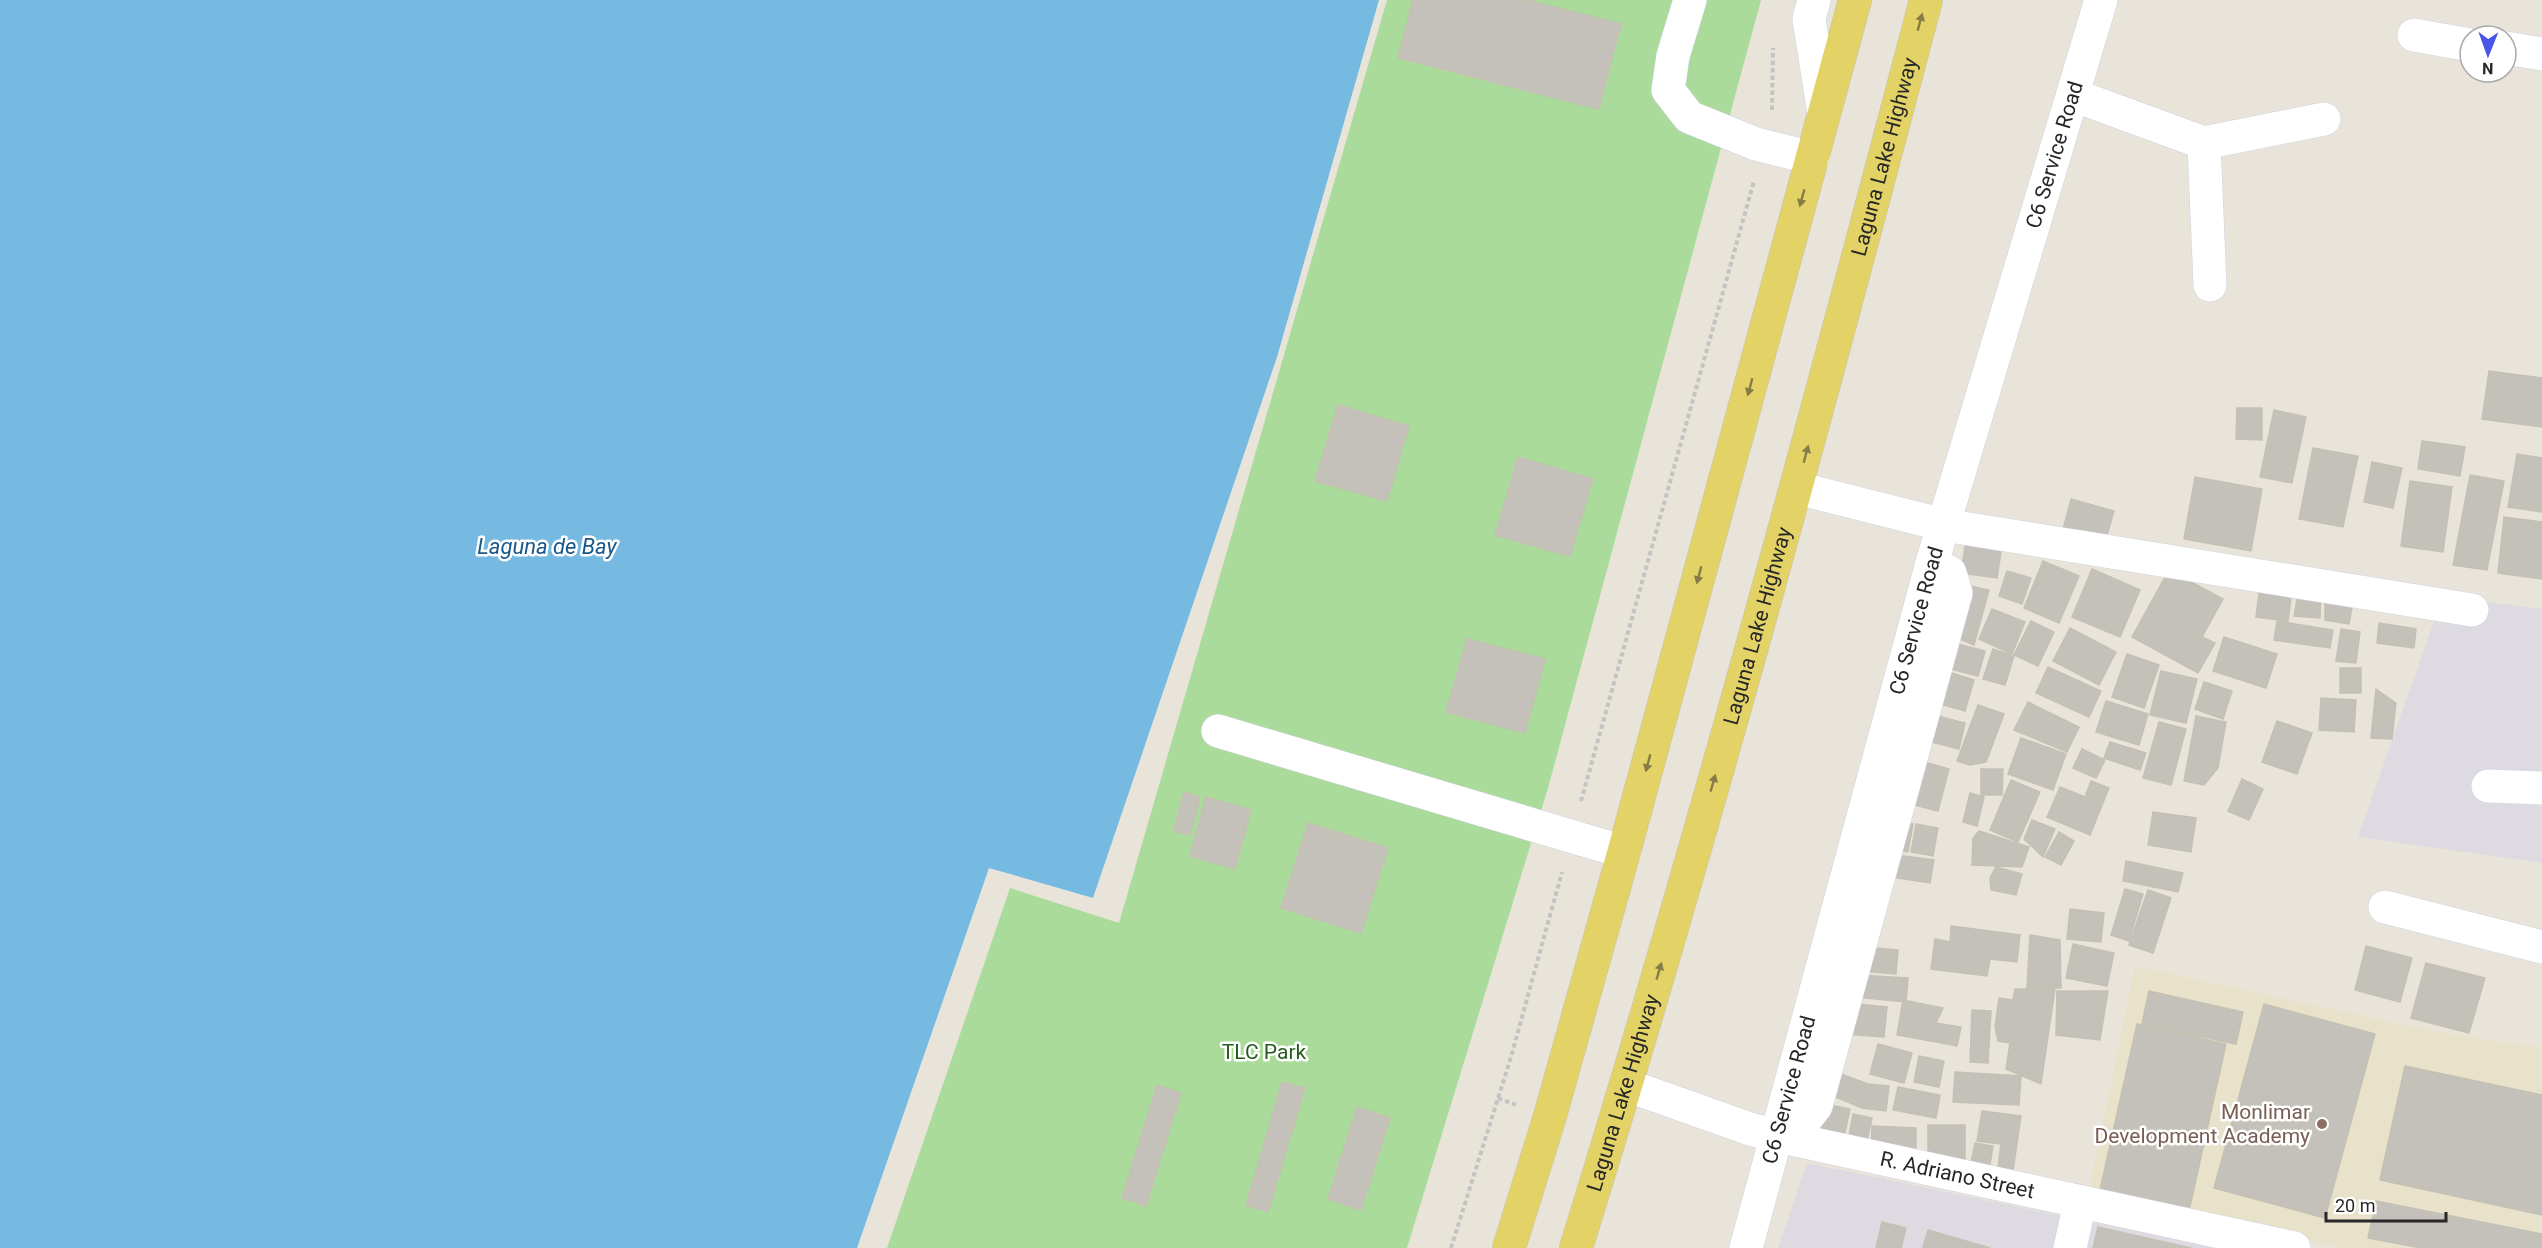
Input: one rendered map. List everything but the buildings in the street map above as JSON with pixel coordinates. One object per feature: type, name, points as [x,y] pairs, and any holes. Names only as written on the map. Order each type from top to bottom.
[{"type":"main road","points":[[1509,1248],[1550,1116],[1624,852],[1855,0]]},
{"type":"main road","name":"Laguna Lake Highway","points":[[1576,1248],[1626,1085],[1797,489],[1926,0]]},
{"type":"street","points":[[1690,0],[1673,56],[1668,90],[1689,117],[1764,145],[1813,158]]},
{"type":"street","points":[[1814,0],[1809,19],[1824,114]]},
{"type":"street","name":"C6 Service Road","points":[[1746,1248],[1763,1132],[2101,0]]},
{"type":"street","points":[[2414,35],[2458,43]]},
{"type":"street","points":[[2518,50],[2542,54]]},
{"type":"street","points":[[2073,95],[2204,143],[2324,119]]},
{"type":"street","points":[[2204,143],[2210,285]]},
{"type":"street","points":[[1797,489],[1944,525],[2472,610]]},
{"type":"street","points":[[1218,731],[1624,852]]},
{"type":"street","points":[[2488,786],[2542,788]]},
{"type":"street","points":[[2385,907],[2542,947]]},
{"type":"street","name":"R. Adriano Street","points":[[1626,1085],[1763,1132],[2294,1248]]},
{"type":"street","points":[[2070,1248],[2080,1203]]},
{"type":"path","points":[[1451,1248],[1511,1057],[1772,115],[1773,38]]},
{"type":"shaded area","points":[[2443,596],[2542,609],[2542,863],[2358,837]]},
{"type":"shaded area","name":"Monlimar Development Academy","points":[[2135,966],[2438,1032],[2542,1048],[2542,1248],[2344,1248],[2087,1199]]},
{"type":"shaded area","points":[[1807,1163],[2215,1248],[1778,1248]]},
{"type":"green space","name":"TLC Park","points":[[1387,0],[1761,0],[1548,788],[1407,1248],[887,1248],[1010,888],[1119,923]]},
{"type":"water","name":"Laguna de Bay","points":[[0,0],[1379,0],[1277,357],[1093,898],[989,868],[857,1248],[0,1248]]},
{"type":"place","name":"Monlimar Development Academy","points":[[2322,1124]]}]
